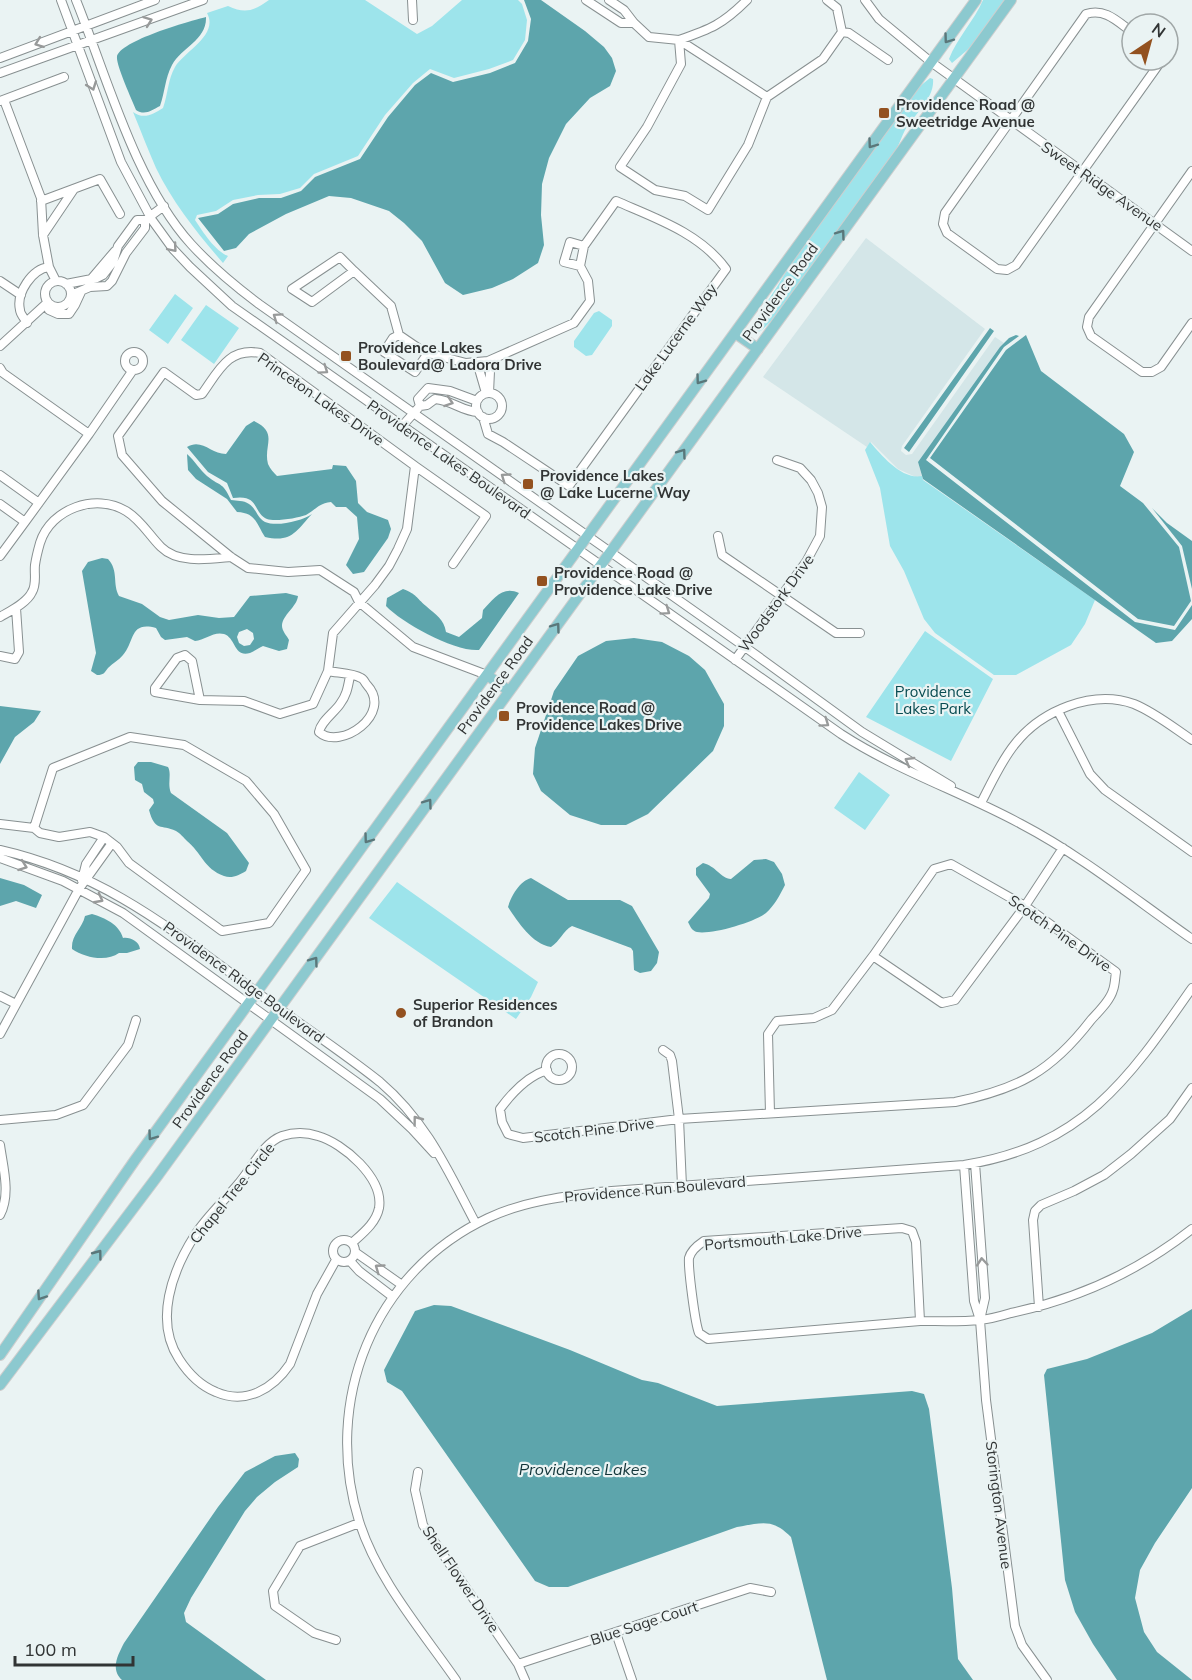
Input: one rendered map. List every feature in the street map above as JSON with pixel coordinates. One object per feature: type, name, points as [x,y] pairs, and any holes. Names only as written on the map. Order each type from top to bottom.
[{"type":"main road","name":"Providence Road","points":[[0,1356],[135,1160],[976,0]]},
{"type":"main road","name":"Providence Road","points":[[0,1385],[156,1178],[1011,0]]},
{"type":"main road","points":[[735,333],[758,349]]},
{"type":"main road","points":[[487,675],[509,691]]},
{"type":"main road","points":[[16,1334],[30,1344]]},
{"type":"street","name":"Providence Lakes Boulevard","points":[[61,0],[121,162],[147,218],[173,249],[232,306],[855,744],[929,782],[981,803],[1063,848],[1192,939]]},
{"type":"street","name":"Providence Lakes Boulevard","points":[[76,0],[132,145],[150,182],[190,243],[235,286],[413,414],[745,646],[862,732],[969,798]]},
{"type":"street","points":[[0,58],[155,0]]},
{"type":"street","points":[[0,73],[203,0]]},
{"type":"street","points":[[412,0],[412,20]]},
{"type":"street","points":[[586,0],[621,23],[634,23]]},
{"type":"street","points":[[609,0],[624,10],[649,37],[679,40],[728,19],[747,0]]},
{"type":"street","points":[[679,40],[681,64],[647,127],[620,167],[655,190],[684,196],[708,210],[748,144],[767,98],[823,58],[842,32],[837,8],[827,0]]},
{"type":"street","name":"Sweet Ridge Avenue","points":[[865,0],[879,19],[931,62],[1192,250]]},
{"type":"street","points":[[1120,23],[1104,12],[1086,15],[945,213],[943,224],[946,233],[998,269],[1007,270],[1016,265],[1153,72]]},
{"type":"street","points":[[842,32],[849,33],[888,60]]},
{"type":"street","points":[[679,40],[767,98]]},
{"type":"street","points":[[56,281],[49,267],[43,235],[41,201],[2,101],[64,77]]},
{"type":"street","points":[[1192,171],[1089,317],[1087,327],[1091,336],[1142,372],[1152,372],[1161,367],[1192,323]]},
{"type":"street","points":[[41,201],[100,179],[120,214]]},
{"type":"street","points":[[43,235],[75,189]]},
{"type":"street","name":"Lake Lucerne Way","points":[[399,335],[428,353],[466,363],[488,361],[574,323],[590,301],[588,281],[580,266],[584,246],[616,201],[682,230],[717,257],[726,268],[569,486],[488,434],[484,416]]},
{"type":"street","points":[[47,303],[45,291],[49,284],[56,281],[66,284],[103,275],[113,262],[117,248],[137,220],[147,218],[164,206]]},
{"type":"street","points":[[71,295],[90,287],[107,286],[112,281],[126,253],[145,228],[147,218]]},
{"type":"street","points":[[580,266],[564,262],[570,242],[584,246]]},
{"type":"street","points":[[354,271],[312,302],[292,289],[340,257],[391,306],[399,335],[393,338],[384,352],[415,372],[428,353]]},
{"type":"street","points":[[27,323],[20,311],[21,295],[29,279],[40,268],[49,267]]},
{"type":"street","points":[[0,281],[21,295]]},
{"type":"street","points":[[47,303],[54,307],[62,307],[68,303],[71,295],[66,284]]},
{"type":"street","points":[[40,310],[69,314],[81,292]]},
{"type":"street","points":[[0,346],[47,303]]},
{"type":"street","name":"Princeton Lakes Drive","points":[[415,466],[260,353],[249,351],[229,357],[202,394],[196,395],[164,372],[118,435],[122,455],[162,501],[231,557],[248,568],[288,572],[320,570],[354,592],[359,602],[413,647],[487,675]]},
{"type":"street","points":[[477,401],[488,393],[490,371],[488,361]]},
{"type":"street","points":[[477,362],[488,393]]},
{"type":"street","points":[[0,368],[3,373],[89,434]]},
{"type":"street","points":[[0,556],[133,370]]},
{"type":"street","points":[[420,406],[418,399],[428,388],[450,391],[477,401],[484,416]]},
{"type":"street","points":[[403,425],[420,406],[427,405],[435,399],[449,400],[468,411],[484,416],[499,415],[502,407],[497,396],[488,393]]},
{"type":"street","name":"Woodstork Drive","points":[[735,660],[782,597],[820,536],[822,507],[811,480],[800,468],[777,460]]},
{"type":"street","points":[[200,700],[192,661],[185,656],[177,658],[155,688],[155,692],[200,700],[244,701],[280,714],[313,704],[328,671],[333,633],[389,567],[407,529],[415,466],[486,516],[453,564]]},
{"type":"street","points":[[0,475],[39,502]]},
{"type":"street","points":[[0,504],[25,522]]},
{"type":"street","points":[[0,617],[16,608],[32,594],[35,583],[35,564],[41,540],[48,527],[63,514],[81,505],[115,504],[132,515],[161,547],[174,555],[205,560],[231,557]]},
{"type":"street","points":[[718,536],[722,555],[782,597],[836,633],[860,633]]},
{"type":"street","points":[[0,656],[15,659],[19,652],[16,608]]},
{"type":"street","points":[[328,671],[361,678],[372,690],[376,706],[369,719],[339,739],[322,735],[320,727],[346,695],[350,676]]},
{"type":"street","points":[[981,803],[1014,745],[1028,729],[1040,720],[1077,703],[1100,699],[1133,704],[1158,717],[1192,740]]},
{"type":"street","points":[[1058,711],[1090,774],[1105,790],[1192,852]]},
{"type":"street","points":[[0,824],[34,828],[40,833],[59,837],[90,832],[104,837],[129,863],[222,931],[269,922],[306,870],[274,814],[246,781],[184,745],[141,738],[130,737],[54,768],[34,828]]},
{"type":"street","points":[[84,878],[86,864],[104,837]]},
{"type":"street","points":[[0,1034],[84,878],[112,843]]},
{"type":"street","points":[[873,956],[942,1003],[955,1000],[1025,906],[1063,848]]},
{"type":"street","name":"Providence Ridge Boulevard","points":[[0,850],[52,864],[84,878],[149,914],[358,1065],[398,1097],[425,1130],[476,1224]]},
{"type":"street","name":"Providence Ridge Boulevard","points":[[0,858],[46,874],[79,889],[141,925],[388,1106],[412,1129],[447,1170]]},
{"type":"street","name":"Scotch Pine Drive","points":[[547,1070],[536,1073],[508,1098],[500,1109],[502,1122],[508,1134],[523,1138],[679,1119],[955,1102],[1016,1085],[1046,1068],[1072,1045],[1113,991],[1116,972],[1025,906],[951,864],[933,869],[873,956],[832,1010],[814,1018],[777,1021],[768,1034],[770,1113]]},
{"type":"street","name":"Providence Run Boulevard","points":[[456,1680],[375,1560],[359,1522],[347,1465],[348,1407],[354,1377],[363,1353],[393,1297],[439,1249],[476,1224],[513,1209],[559,1197],[598,1192],[964,1165],[1018,1152],[1064,1131],[1090,1112],[1130,1074],[1192,988]]},
{"type":"street","points":[[0,996],[16,1004]]},
{"type":"street","points":[[0,1120],[56,1115],[83,1105],[128,1045],[136,1020]]},
{"type":"street","points":[[663,1050],[670,1055],[672,1061],[679,1119],[682,1186]]},
{"type":"street","points":[[1039,1307],[1033,1220],[1035,1211],[1041,1205],[1074,1191],[1104,1174],[1131,1154],[1170,1119],[1192,1088]]},
{"type":"street","name":"Chapel Tree Circle","points":[[350,1261],[354,1248],[376,1216],[378,1192],[372,1180],[348,1153],[326,1139],[316,1135],[297,1133],[279,1137],[266,1147],[244,1177],[200,1228],[191,1243],[174,1281],[168,1305],[166,1324],[176,1353],[197,1380],[214,1392],[239,1397],[258,1393],[284,1373],[290,1364],[317,1294],[336,1260],[333,1250],[336,1244],[346,1240],[354,1248]]},
{"type":"street","points":[[0,1145],[6,1192],[0,1215]]},
{"type":"street","name":"Storington Avenue","points":[[975,1163],[985,1298],[980,1320]]},
{"type":"street","name":"Storington Avenue","points":[[964,1165],[974,1301],[980,1320],[986,1400],[1015,1626],[1022,1645],[1047,1680]]},
{"type":"street","name":"Portsmouth Lake Drive","points":[[920,1321],[916,1242],[912,1232],[907,1229],[704,1241],[697,1245],[689,1258],[696,1327],[699,1333],[708,1339],[920,1321],[980,1320],[1039,1307],[1074,1296],[1118,1277],[1140,1265],[1192,1229]]},
{"type":"street","points":[[354,1248],[402,1286]]},
{"type":"street","points":[[336,1260],[350,1261],[359,1271],[393,1297]]},
{"type":"street","name":"Shell Flower Drive","points":[[418,1472],[415,1490],[423,1525],[518,1664],[525,1680]]},
{"type":"street","points":[[336,1640],[314,1633],[275,1606],[273,1591],[300,1546],[359,1522]]},
{"type":"street","name":"Blue Sage Court","points":[[518,1664],[750,1588],[771,1592]]},
{"type":"street","points":[[616,1633],[632,1680]]},
{"type":"shaded area","points":[[866,238],[985,329],[902,446],[901,451],[906,455],[912,454],[995,337],[1004,343],[918,462],[922,476],[918,478],[898,469],[871,442],[867,447],[763,377]]},
{"type":"green space","points":[[269,0],[365,0],[417,34],[432,26],[462,0],[518,0],[522,4],[527,20],[525,40],[513,60],[489,69],[454,78],[430,69],[413,83],[385,115],[358,156],[314,174],[300,188],[280,194],[233,200],[216,211],[197,215],[195,220],[214,246],[228,256],[223,263],[170,194],[156,168],[133,112],[145,116],[163,108],[175,67],[205,36],[209,21],[207,13],[228,6],[244,11],[249,10]]},
{"type":"green space","points":[[983,0],[1005,0],[972,46],[952,63],[949,59],[952,51]]},
{"type":"green space","points":[[930,78],[933,79],[931,93],[905,130],[897,148],[775,317],[756,333],[754,330],[761,312],[790,263],[919,87]]},
{"type":"green space","points":[[175,294],[193,308],[168,344],[149,330]]},
{"type":"green space","points":[[206,305],[239,328],[214,364],[181,340]]},
{"type":"green space","points":[[599,311],[612,320],[612,326],[592,355],[586,356],[574,347],[574,341],[594,313]]},
{"type":"green space","points":[[870,442],[886,460],[900,471],[922,476],[923,480],[1095,600],[1085,624],[1071,645],[1016,675],[994,675],[935,633],[924,619],[904,571],[890,546],[880,488],[865,450]]},
{"type":"green space","name":"Providence Lakes Park","points":[[925,631],[993,679],[951,761],[866,717]]},
{"type":"green space","points":[[859,772],[890,795],[865,830],[834,808]]},
{"type":"green space","points":[[397,882],[538,982],[516,1019],[369,918]]},
{"type":"water","points":[[524,0],[541,0],[585,31],[604,47],[612,58],[616,71],[610,86],[590,98],[566,124],[549,158],[542,184],[541,215],[544,245],[538,263],[513,279],[492,288],[463,295],[445,283],[422,241],[404,223],[389,211],[351,198],[329,196],[286,214],[249,234],[236,248],[224,251],[198,218],[218,214],[233,204],[259,198],[281,198],[301,191],[315,177],[360,159],[388,117],[415,85],[431,73],[453,82],[490,73],[515,63],[528,41],[531,19]]},
{"type":"water","points":[[206,17],[203,32],[172,65],[160,106],[145,112],[136,110],[117,61],[121,51],[156,32]]},
{"type":"water","points":[[990,328],[994,331],[909,452],[904,448]]},
{"type":"water","points":[[1016,335],[1019,336],[1004,347],[926,460],[1135,622],[1175,630],[1192,605],[1192,619],[1172,641],[1156,643],[923,479],[918,462],[1000,347]]},
{"type":"water","points":[[1026,335],[1041,371],[1124,434],[1134,452],[1120,486],[1143,503],[1179,547],[1191,601],[1174,626],[1138,619],[930,458],[1006,350]]},
{"type":"water","points":[[254,421],[266,430],[269,440],[268,464],[277,476],[332,469],[333,465],[346,466],[356,481],[358,503],[367,512],[388,520],[391,529],[388,538],[364,572],[353,574],[346,565],[359,539],[357,517],[346,507],[336,507],[331,502],[320,505],[306,515],[281,520],[267,519],[262,516],[252,501],[242,497],[233,498],[227,483],[208,472],[187,447],[197,444],[226,454],[246,426]]},
{"type":"water","points":[[187,454],[207,476],[223,487],[231,500],[249,504],[265,522],[276,524],[289,522],[312,514],[288,537],[265,537],[252,517],[237,512],[227,499],[196,479],[188,470]]},
{"type":"water","points":[[1152,508],[1167,523],[1192,541],[1192,589],[1182,546]]},
{"type":"water","points":[[102,558],[108,559],[113,568],[119,596],[142,604],[160,617],[169,620],[198,615],[219,618],[234,617],[250,596],[286,593],[298,596],[282,626],[289,640],[287,649],[279,651],[263,646],[245,654],[241,653],[231,639],[224,634],[195,641],[187,637],[165,640],[156,628],[141,627],[134,634],[121,657],[104,673],[97,675],[91,671],[96,653],[82,571],[88,562]],"holes":[[[247,629],[253,633],[254,639],[250,645],[244,646],[239,643],[237,637],[239,632]]]},
{"type":"water","points":[[403,589],[414,595],[439,618],[446,632],[459,637],[482,618],[483,610],[499,594],[508,591],[519,593],[479,650],[443,641],[416,628],[394,613],[386,606],[387,598]]},
{"type":"water","points":[[634,638],[662,642],[689,656],[705,670],[724,704],[724,726],[713,751],[648,814],[626,825],[601,825],[570,815],[541,791],[533,774],[535,748],[554,691],[578,656],[606,641]]},
{"type":"water","points":[[0,706],[41,711],[34,722],[15,737],[0,764]]},
{"type":"water","points":[[138,762],[151,762],[168,767],[171,793],[227,833],[249,863],[246,871],[230,877],[217,873],[179,833],[154,822],[149,810],[154,803],[153,799],[144,792],[142,784],[135,780],[134,767]]},
{"type":"water","points":[[766,859],[774,862],[782,874],[785,885],[766,913],[753,920],[722,930],[697,932],[692,929],[688,922],[710,894],[696,875],[696,868],[703,863],[731,879],[754,860]]},
{"type":"water","points":[[0,878],[24,885],[42,895],[36,908],[16,901],[0,906]]},
{"type":"water","points":[[531,878],[568,900],[620,900],[632,906],[659,952],[657,963],[651,971],[640,973],[634,970],[631,948],[572,926],[551,947],[538,942],[526,932],[508,907],[516,889]]},
{"type":"water","points":[[92,914],[111,922],[123,938],[134,940],[140,949],[102,958],[89,957],[72,949],[73,940],[85,916]]},
{"type":"water","name":"Providence Lakes","points":[[434,1305],[451,1306],[570,1350],[642,1380],[658,1383],[717,1406],[912,1391],[924,1394],[929,1409],[952,1588],[958,1659],[973,1680],[827,1680],[791,1537],[772,1524],[760,1523],[737,1527],[568,1587],[549,1587],[535,1581],[402,1391],[387,1382],[384,1370],[415,1311]]},
{"type":"water","points":[[1192,1309],[1192,1488],[1140,1570],[1135,1598],[1144,1632],[1157,1652],[1192,1680],[1117,1680],[1075,1612],[1065,1580],[1044,1375],[1047,1369],[1087,1359],[1152,1333]]},
{"type":"water","points":[[295,1453],[299,1459],[298,1467],[275,1482],[245,1511],[184,1613],[186,1622],[266,1680],[122,1680],[118,1676],[116,1667],[124,1643],[218,1507],[245,1472],[275,1456]]},
{"type":"place","name":"Providence Road @ Sweetridge Avenue","points":[[884,113]]},
{"type":"place","name":"Providence Lakes Boulevard@ Ladora Drive","points":[[346,356]]},
{"type":"place","name":"Providence Lakes @ Lake Lucerne Way","points":[[528,484]]},
{"type":"place","name":"Providence Road @ Providence Lake Drive","points":[[542,581]]},
{"type":"place","name":"Providence Road @ Providence Lakes Drive","points":[[504,716]]},
{"type":"place","name":"Superior Residences of Brandon","points":[[401,1013]]}]
